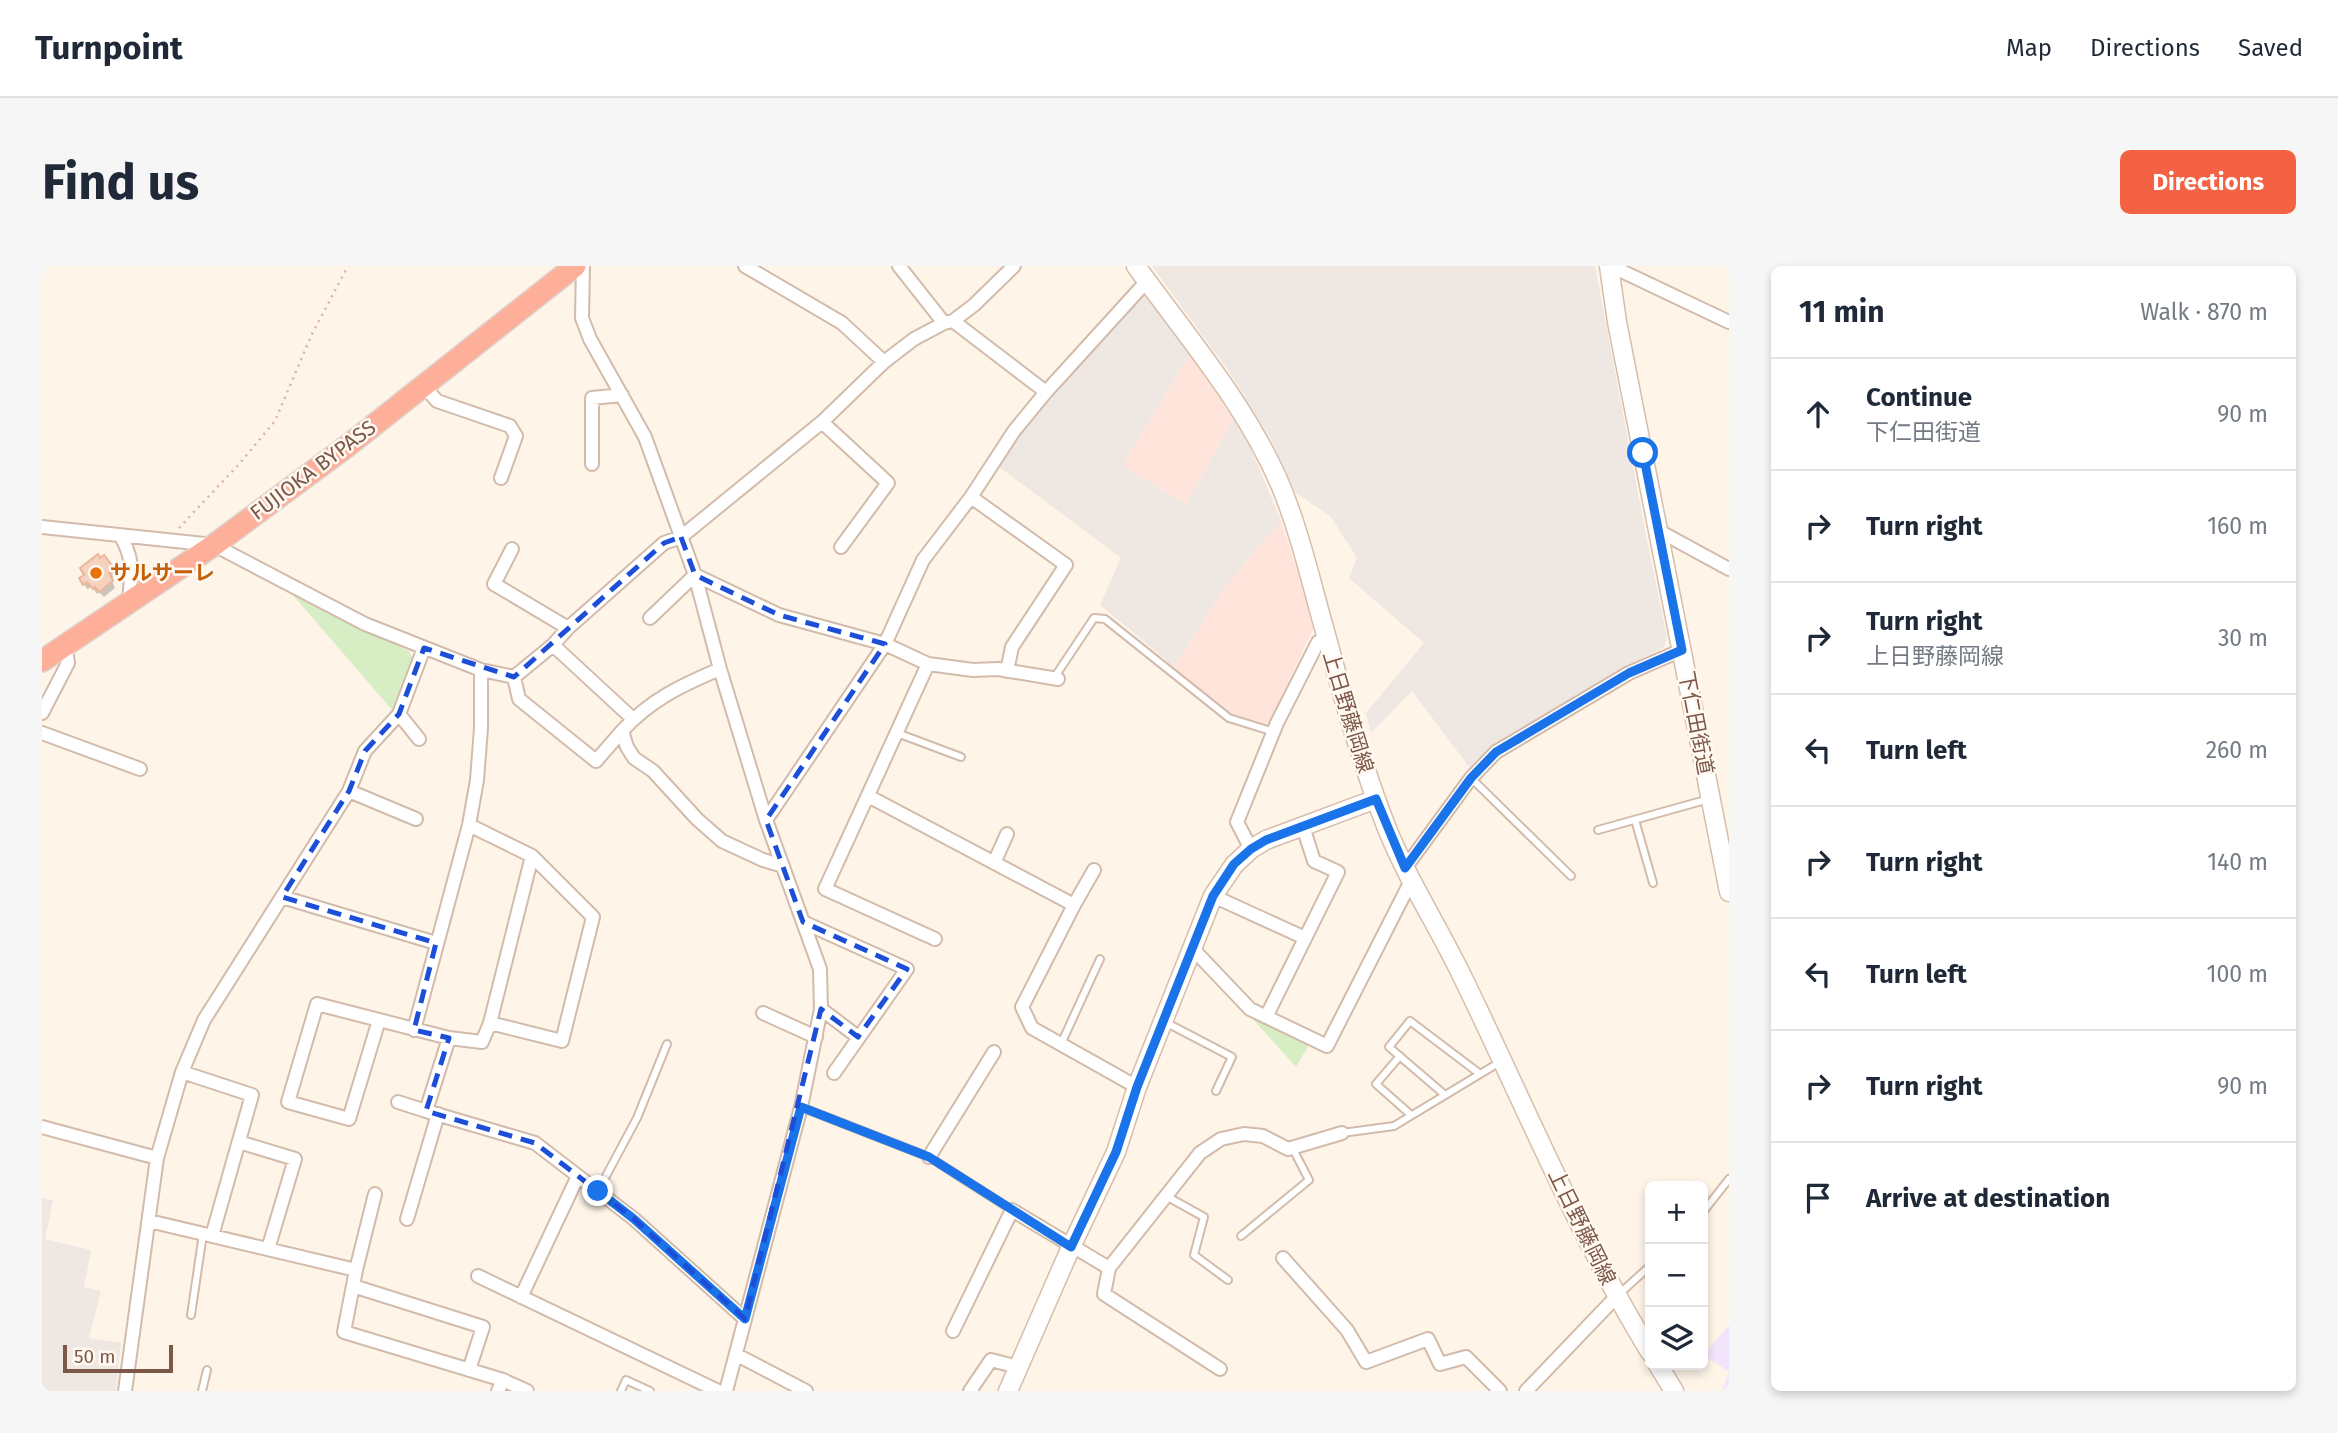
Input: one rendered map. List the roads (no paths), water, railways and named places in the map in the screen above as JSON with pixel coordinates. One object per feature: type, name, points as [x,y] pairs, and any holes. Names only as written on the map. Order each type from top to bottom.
[{"type":"highway","name":"FUJIOKA BYPASS","points":[[42,661],[214,545],[424,386],[575,266]]},
{"type":"street","points":[[583,266],[582,318],[590,339],[645,437],[695,575],[765,820],[820,969],[821,1009],[801,1107],[726,1391]]},
{"type":"street","points":[[745,266],[842,323],[884,362]]},
{"type":"street","points":[[899,266],[949,322],[1046,392]]},
{"type":"street","points":[[42,527],[214,545],[365,624],[481,670],[514,677],[554,646],[568,628],[664,543],[681,537],[822,422],[884,362],[914,339],[949,322],[974,305],[1014,266]]},
{"type":"street","points":[[1610,266],[1729,322]]},
{"type":"street","name":"下仁田街道","points":[[1610,266],[1618,322],[1729,892]]},
{"type":"street","points":[[765,820],[885,644],[923,561],[971,497],[1014,431],[1142,273]]},
{"type":"street","name":"上日野藤岡線","points":[[1142,273],[1219,378],[1264,452],[1293,518],[1366,774],[1408,875],[1461,975],[1616,1297],[1645,1344]]},
{"type":"street","points":[[424,386],[436,401],[510,426],[516,436],[500,478]]},
{"type":"street","points":[[592,464],[592,398],[622,395]]},
{"type":"street","points":[[822,422],[888,483],[841,547]]},
{"type":"street","points":[[971,497],[1066,565],[1012,647],[1007,671]]},
{"type":"street","points":[[1659,531],[1729,569]]},
{"type":"street","points":[[120,535],[132,562],[129,602]]},
{"type":"street","points":[[512,549],[494,584],[568,628]]},
{"type":"street","points":[[695,575],[779,615],[885,644],[928,664],[1007,671],[1056,679]]},
{"type":"street","points":[[650,618],[695,575]]},
{"type":"street","points":[[1251,849],[1237,822],[1274,732],[1318,642],[1326,638]]},
{"type":"street","points":[[42,713],[68,663],[65,644]]},
{"type":"street","points":[[554,646],[633,719]]},
{"type":"street","points":[[125,1391],[157,1158],[182,1072],[204,1020],[349,791],[365,751],[398,714],[424,648]]},
{"type":"street","points":[[1192,948],[1250,1009],[1327,1046],[1408,875],[1471,778],[1496,752],[1629,673],[1682,650]]},
{"type":"street","points":[[928,664],[825,889],[934,939]]},
{"type":"street","points":[[514,677],[519,699],[596,761],[633,719],[677,687],[720,669]]},
{"type":"street","points":[[414,1030],[469,825],[478,767],[481,670]]},
{"type":"street","points":[[398,714],[419,739]]},
{"type":"street","points":[[622,731],[634,758],[653,771],[697,819],[722,841],[783,866]]},
{"type":"street","points":[[42,733],[139,769]]},
{"type":"street","points":[[349,791],[416,819]]},
{"type":"street","points":[[868,796],[1074,905]]},
{"type":"street","points":[[1008,1391],[1116,1152],[1137,1087],[1213,896],[1234,864],[1266,840],[1376,799]]},
{"type":"street","points":[[469,825],[531,856],[593,917],[562,1041],[490,1023]]},
{"type":"street","points":[[1266,1017],[1338,872],[1314,861],[1303,827]]},
{"type":"street","points":[[994,863],[1007,834]]},
{"type":"street","points":[[379,1020],[349,1119],[288,1102],[317,1004],[379,1020],[414,1030],[482,1042],[490,1023],[531,856]]},
{"type":"street","points":[[1094,870],[1022,1007],[1032,1028],[1137,1087]]},
{"type":"street","points":[[1213,896],[1305,939]]},
{"type":"street","points":[[282,897],[436,943]]},
{"type":"street","points":[[803,922],[906,969],[834,1073]]},
{"type":"street","points":[[821,1009],[858,1037]]},
{"type":"street","points":[[763,1013],[816,1037]]},
{"type":"street","points":[[407,1219],[449,1038]]},
{"type":"street","points":[[929,1157],[994,1052]]},
{"type":"street","points":[[182,1072],[252,1096],[208,1235]]},
{"type":"street","points":[[398,1102],[535,1143],[634,1219],[745,1319]]},
{"type":"street","points":[[42,1127],[157,1158]]},
{"type":"street","points":[[1220,1369],[1104,1294],[1110,1268],[1200,1153],[1221,1139],[1244,1134],[1263,1136],[1288,1149],[1342,1133]]},
{"type":"street","points":[[239,1142],[295,1159],[268,1249]]},
{"type":"street","points":[[522,1297],[578,1176]]},
{"type":"street","points":[[375,1194],[344,1332],[469,1370],[501,1385],[527,1391]]},
{"type":"street","points":[[953,1331],[1012,1210],[1110,1268]]},
{"type":"street","points":[[149,1221],[356,1270]]},
{"type":"street","points":[[1283,1258],[1347,1330],[1366,1362],[1428,1339],[1440,1364],[1466,1357],[1500,1391]]},
{"type":"street","points":[[478,1276],[718,1391]]},
{"type":"street","points":[[353,1286],[483,1327],[469,1370]]},
{"type":"street","points":[[1526,1391],[1616,1297]]},
{"type":"street","points":[[737,1355],[806,1391]]},
{"type":"street","points":[[970,1391],[991,1360],[1018,1367]]},
{"type":"street","points":[[1661,1370],[1674,1391]]},
{"type":"lane","points":[[1056,679],[1094,618],[1105,620],[1228,718],[1274,732]]},
{"type":"lane","points":[[897,733],[961,757]]},
{"type":"lane","points":[[1471,778],[1571,876]]},
{"type":"lane","points":[[1598,830],[1711,799]]},
{"type":"lane","points":[[1635,820],[1653,883]]},
{"type":"lane","points":[[1061,1044],[1100,959]]},
{"type":"lane","points":[[1163,1021],[1232,1057],[1216,1091]]},
{"type":"lane","points":[[1446,1095],[1389,1047],[1410,1021],[1480,1074]]},
{"type":"lane","points":[[598,1191],[637,1118],[667,1044]]},
{"type":"lane","points":[[1399,1056],[1376,1084],[1411,1115]]},
{"type":"lane","points":[[1342,1133],[1394,1126],[1502,1061]]},
{"type":"lane","points":[[801,1107],[929,1157],[1012,1210]]},
{"type":"lane","points":[[1241,1236],[1309,1180],[1292,1147]]},
{"type":"lane","points":[[1708,1206],[1729,1179]]},
{"type":"lane","points":[[1166,1196],[1204,1217],[1194,1255],[1228,1280]]},
{"type":"lane","points":[[191,1315],[208,1235]]},
{"type":"lane","points":[[1616,1297],[1645,1271]]},
{"type":"lane","points":[[202,1391],[207,1370]]},
{"type":"lane","points":[[621,1391],[626,1380],[650,1391]]},
{"type":"place","name":"サルサーレ","points":[[96,573]]}]
